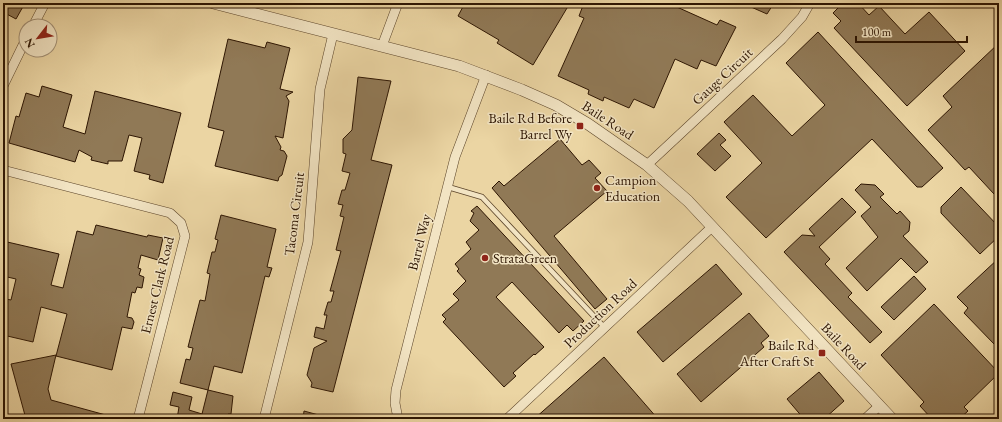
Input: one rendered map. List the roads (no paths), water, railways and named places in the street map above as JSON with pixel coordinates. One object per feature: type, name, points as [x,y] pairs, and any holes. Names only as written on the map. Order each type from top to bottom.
[{"type":"street","points":[[37,18],[45,3]]},
{"type":"street","name":"Baile Road","points":[[213,3],[459,66],[486,75],[556,106],[612,140],[647,165],[688,201],[892,419]]},
{"type":"street","points":[[382,46],[398,3]]},
{"type":"street","name":"Gauge Circuit","points":[[647,165],[782,39],[802,17],[810,3]]},
{"type":"street","name":"Tacoma Circuit","points":[[264,419],[308,242],[320,89],[333,34]]},
{"type":"street","points":[[3,86],[18,55]]},
{"type":"street","name":"Barrel Way","points":[[398,419],[395,403],[396,390],[460,142],[486,75]]},
{"type":"street","name":"Ernest Clark Road","points":[[3,170],[170,214],[182,223],[185,236],[138,419]]},
{"type":"street","name":"Production Road","points":[[507,419],[712,227]]},
{"type":"street","points":[[865,419],[879,406]]},
{"type":"lane","points":[[448,187],[482,197],[605,328]]},
{"type":"place","name":"Baile Rd Before Barrel Wy","points":[[580,126]]},
{"type":"place","name":"Campion Education","points":[[597,188]]},
{"type":"place","name":"StrataGreen","points":[[485,258]]},
{"type":"place","name":"Baile Rd After Craft St","points":[[822,353]]}]
